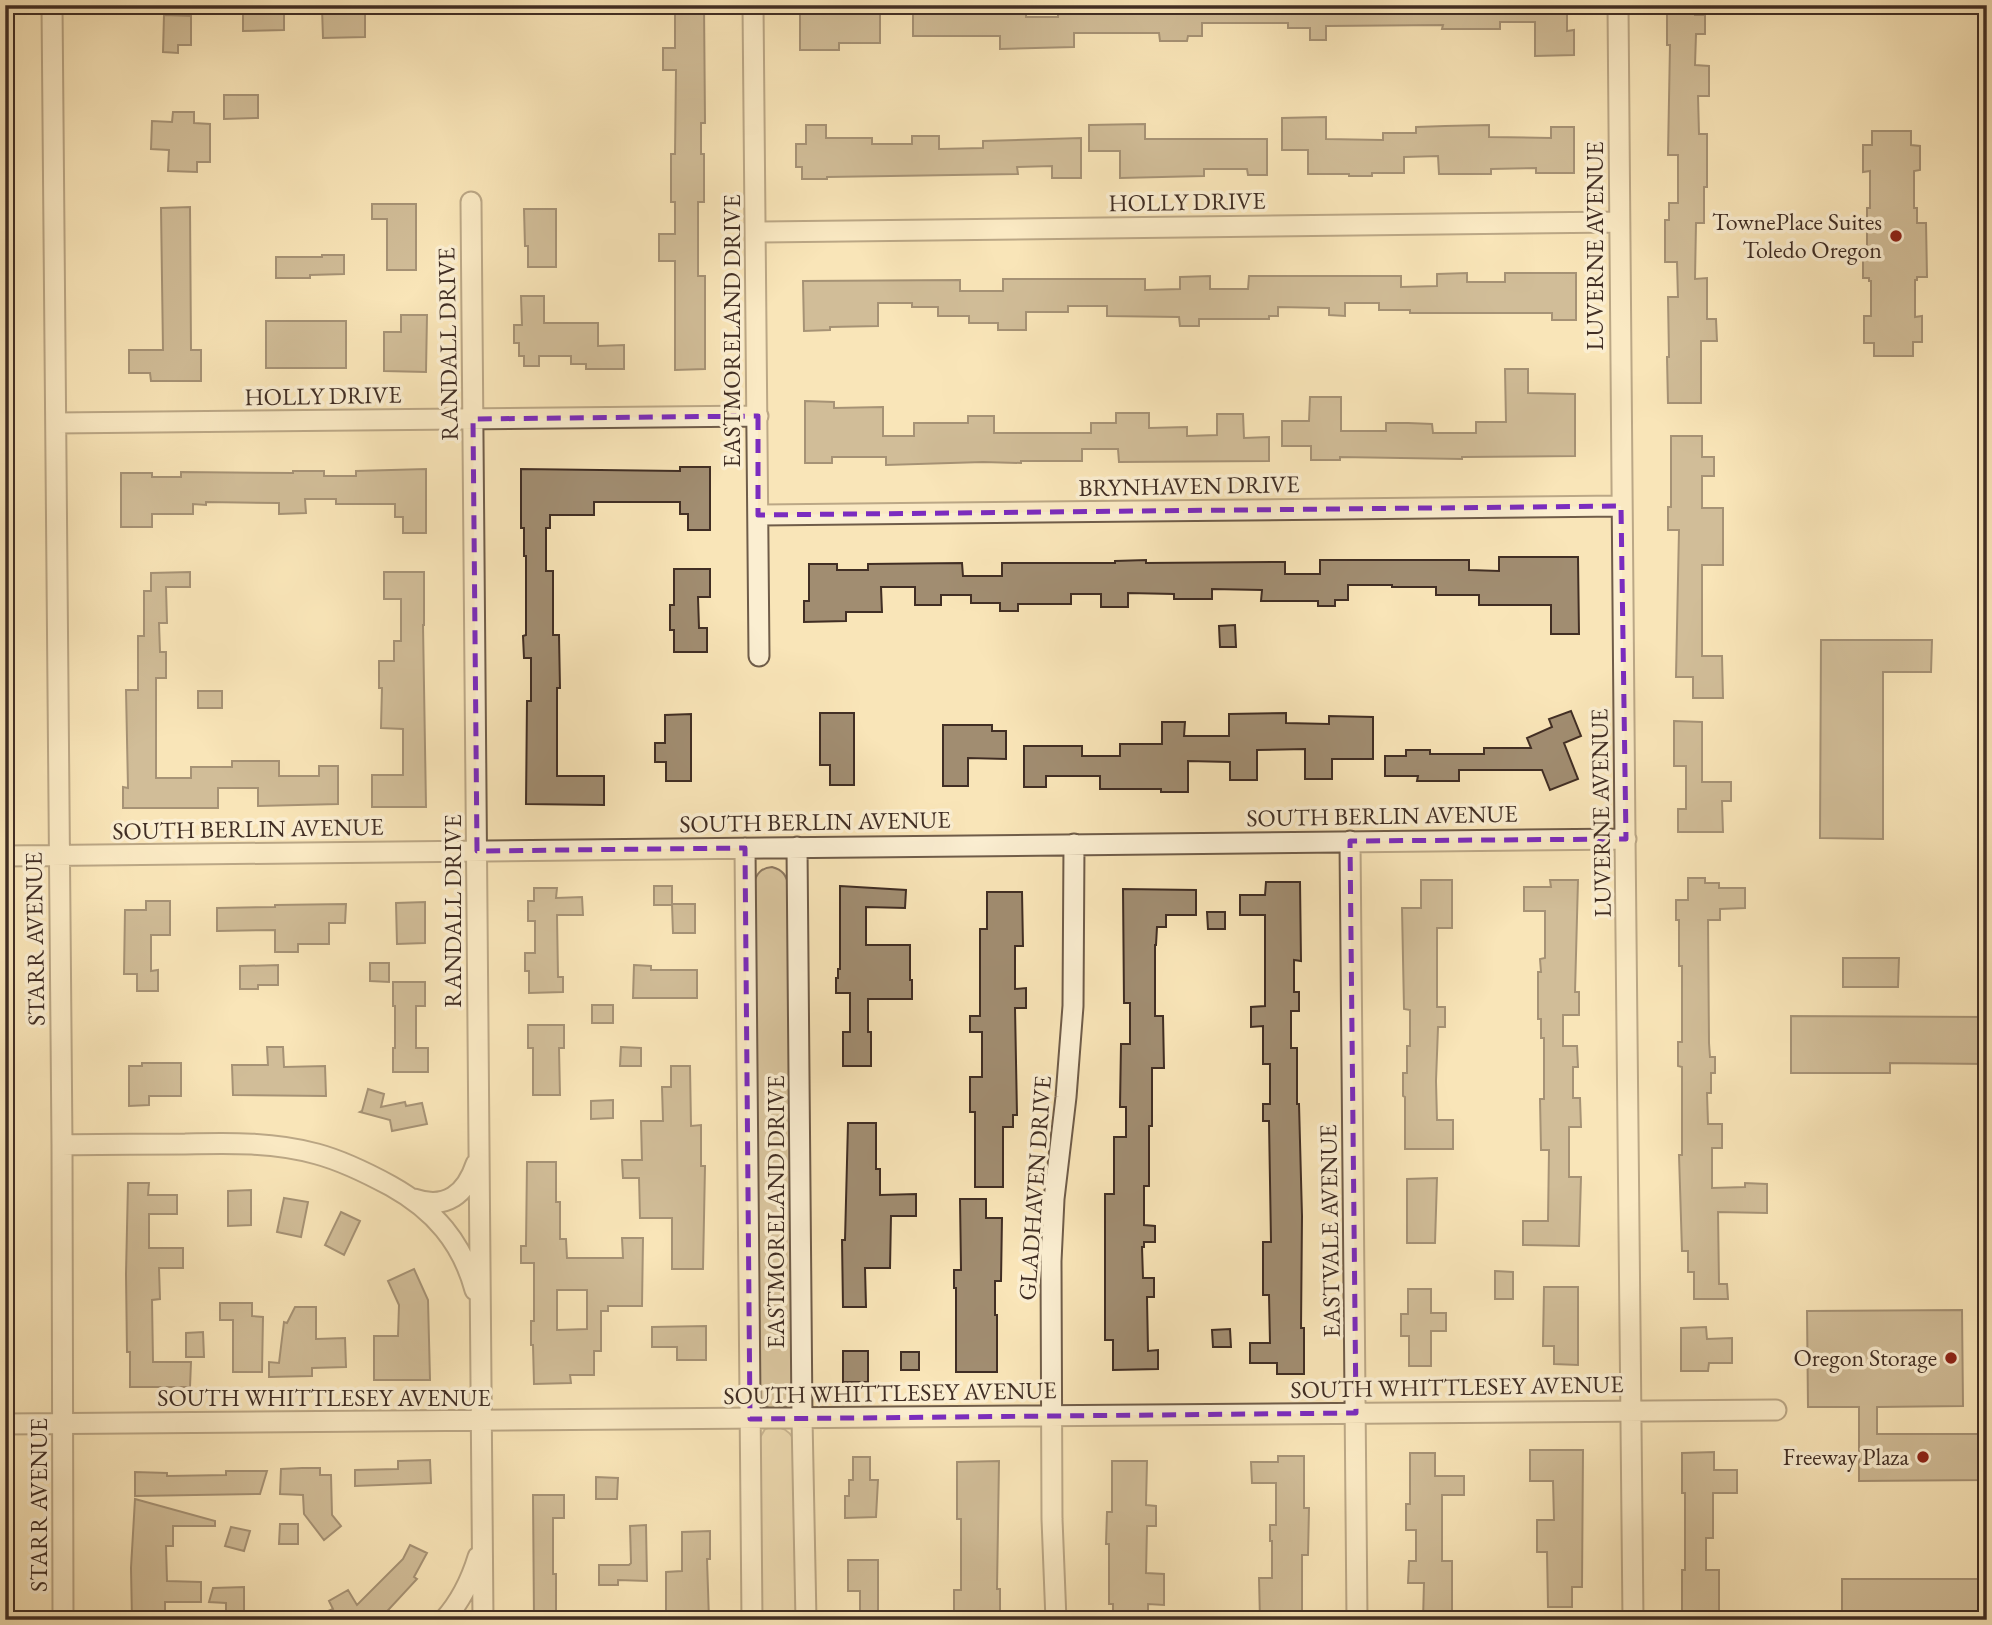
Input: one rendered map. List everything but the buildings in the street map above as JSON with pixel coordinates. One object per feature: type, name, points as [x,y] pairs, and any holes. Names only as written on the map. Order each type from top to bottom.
[{"type":"street","name":"STARR AVENUE","points":[[52,5],[64,1423],[63,1620]]},
{"type":"street","name":"EASTMORELAND DRIVE","points":[[753,5],[759,656]]},
{"type":"street","name":"LUVERNE AVENUE","points":[[1618,5],[1633,1620]]},
{"type":"street","name":"RANDALL DRIVE","points":[[471,202],[483,1620]]},
{"type":"street","name":"HOLLY DRIVE","points":[[756,232],[1619,222]]},
{"type":"street","name":"HOLLY DRIVE","points":[[56,424],[758,416]]},
{"type":"street","name":"BRYNHAVEN DRIVE","points":[[758,515],[1621,506]]},
{"type":"street","name":"SOUTH BERLIN AVENUE","points":[[5,856],[1626,839]]},
{"type":"street","name":"EASTVALE AVENUE","points":[[1350,841],[1357,1620]]},
{"type":"street","name":"GLADHAVEN DRIVE","points":[[1056,1620],[1053,1567],[1051,1270],[1054,1199],[1066,1097],[1074,985],[1074,844]]},
{"type":"street","name":"EASTMORELAND DRIVE","points":[[797,846],[806,1620]]},
{"type":"street","name":"EASTMORELAND DRIVE","points":[[745,848],[752,1620]]},
{"type":"street","points":[[62,1145],[240,1143],[291,1148],[346,1164],[407,1196],[433,1202],[449,1199],[463,1191],[479,1154]]},
{"type":"street","points":[[407,1196],[432,1214],[456,1246],[468,1268],[481,1313]]},
{"type":"street","name":"SOUTH WHITTLESEY AVENUE","points":[[5,1424],[1776,1409]]},
{"type":"street","points":[[444,1620],[457,1604],[472,1576],[482,1540]]},
{"type":"highlighted area","points":[[758,416],[758,515],[1621,506],[1626,839],[1350,841],[1356,1413],[750,1419],[745,848],[477,851],[473,419]]},
{"type":"shaded area","points":[[772,867],[784,874],[789,886],[792,1396],[786,1407],[770,1409],[759,1400],[753,884],[760,872]]},
{"type":"shaded area","points":[[774,1426],[785,1430],[793,1438],[796,1620],[761,1620],[758,1441],[765,1429]]},
{"type":"place","name":"TownePlace Suites Toledo Oregon","points":[[1896,236]]},
{"type":"place","name":"Oregon Storage","points":[[1951,1358]]},
{"type":"place","name":"Freeway Plaza","points":[[1923,1457]]}]
